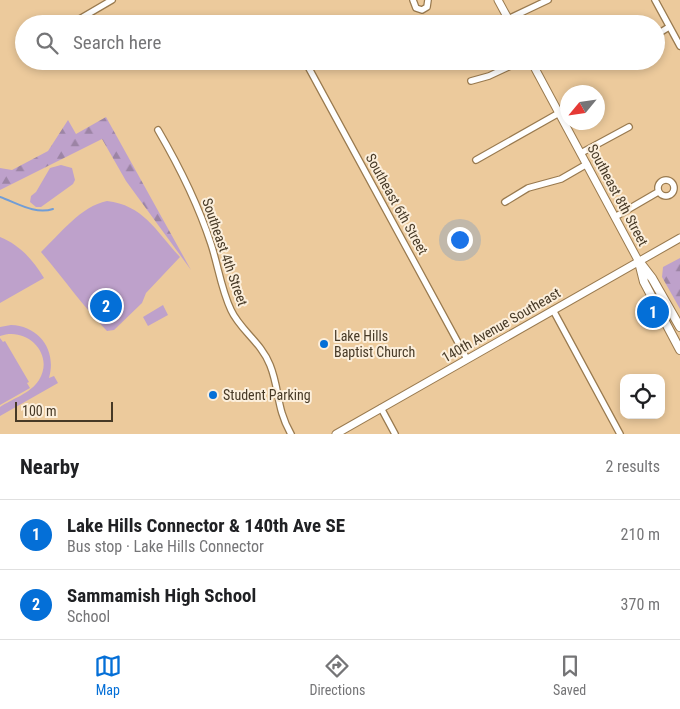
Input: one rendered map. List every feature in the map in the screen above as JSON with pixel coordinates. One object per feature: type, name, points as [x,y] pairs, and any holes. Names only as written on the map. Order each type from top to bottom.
[{"type":"main road","points":[[639,262],[652,278],[680,327]]},
{"type":"main road","points":[[639,262],[644,282],[680,350]]},
{"type":"street","points":[[86,15],[112,0]]},
{"type":"street","points":[[413,0],[416,8],[422,10],[427,7],[428,0]]},
{"type":"street","points":[[498,0],[506,15]]},
{"type":"street","points":[[520,15],[548,0]]},
{"type":"street","points":[[655,0],[663,15]]},
{"type":"street","points":[[665,18],[680,46]]},
{"type":"street","points":[[665,30],[670,27]]},
{"type":"street","name":"Southeast 6th Street","points":[[310,70],[467,360]]},
{"type":"street","points":[[471,81],[490,76],[502,70]]},
{"type":"street","name":"Southeast 8th Street","points":[[536,70],[639,262]]},
{"type":"street","points":[[476,160],[559,113]]},
{"type":"street","points":[[581,153],[629,127]]},
{"type":"street","name":"Southeast 4th Street","points":[[158,130],[197,206],[233,314],[255,340],[270,366],[278,405],[291,434]]},
{"type":"street","points":[[505,202],[528,188],[561,179],[588,164]]},
{"type":"street","points":[[615,217],[658,192]]},
{"type":"street","name":"140th Avenue Southeast","points":[[336,434],[680,238]]},
{"type":"street","points":[[553,310],[620,434]]},
{"type":"street","points":[[381,408],[395,434]]},
{"type":"green space","points":[[106,117],[191,270],[126,181],[102,139],[0,190],[0,168],[12,170],[48,151],[68,120],[76,134]]},
{"type":"green space","points":[[61,165],[72,168],[75,180],[73,184],[41,207],[36,207],[30,202],[31,196],[36,192],[50,168]]},
{"type":"green space","points":[[107,201],[119,203],[140,214],[180,257],[146,293],[142,303],[114,330],[107,331],[41,252],[63,229],[80,215],[97,204]]},
{"type":"green space","points":[[0,237],[14,244],[25,254],[44,278],[0,303]]},
{"type":"green space","points":[[680,258],[680,309],[662,277],[663,267]]},
{"type":"green space","points":[[163,305],[168,315],[148,326],[143,317]]},
{"type":"green space","points":[[21,326],[30,330],[44,341],[50,358],[49,378],[54,376],[58,383],[0,416],[0,407],[36,385],[43,370],[41,352],[36,344],[20,335],[0,336],[0,327]]},
{"type":"green space","points":[[0,338],[3,342],[5,341],[29,382],[27,383],[30,388],[0,405]]},
{"type":"waterway","points":[[0,197],[33,209],[53,209]]},
{"type":"place","name":"Sammamish High School","points":[[106,306]]},
{"type":"place","name":"Lake Hills Connector & 140th Ave SE","points":[[653,312]]},
{"type":"place","name":"Lake Hills Baptist Church","points":[[324,344]]},
{"type":"place","name":"Student Parking","points":[[213,395]]}]
